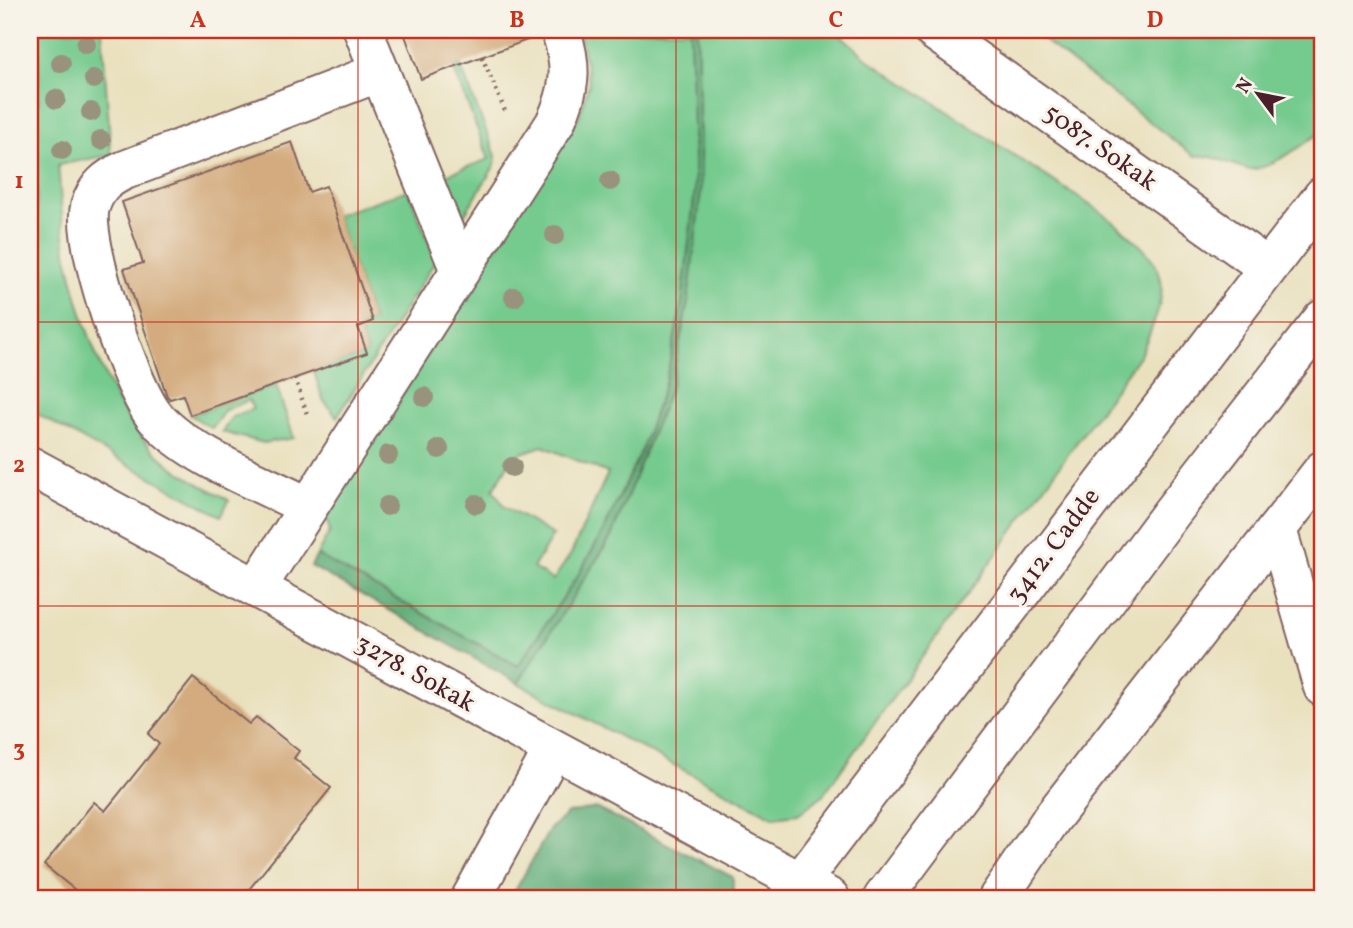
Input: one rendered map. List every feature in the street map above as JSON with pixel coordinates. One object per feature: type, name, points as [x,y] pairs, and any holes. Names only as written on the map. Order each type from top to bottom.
[{"type":"street","points":[[363,30],[460,271]]},
{"type":"street","name":"5087. Sokak","points":[[933,30],[1267,267]]},
{"type":"street","points":[[257,587],[555,123],[567,98],[571,72],[562,35]]},
{"type":"street","points":[[307,506],[187,444],[155,417],[135,383],[115,336],[90,229],[89,210],[96,191],[110,177],[380,72]]},
{"type":"street","name":"3412. Cadde","points":[[806,892],[1267,267],[1323,196]]},
{"type":"street","points":[[883,898],[1164,523],[1323,319]]},
{"type":"street","name":"3278. Sokak","points":[[30,466],[257,587],[806,892]]},
{"type":"street","points":[[998,898],[1052,818],[1323,470]]},
{"type":"street","points":[[1277,528],[1323,687]]},
{"type":"street","points":[[471,898],[553,750]]},
{"type":"path","points":[[30,132],[31,30]]},
{"type":"green space","points":[[39,30],[102,30],[111,155],[58,165],[67,256],[88,334],[109,384],[136,430],[161,458],[229,500],[221,516],[30,410],[30,399],[34,401]]},
{"type":"green space","points":[[591,30],[690,30],[695,191],[682,303],[666,380],[642,449],[605,528],[580,572],[518,667],[317,555],[330,531],[325,512],[579,117],[589,83],[580,34]],"holes":[[[542,446],[608,473],[571,554],[553,580],[533,568],[553,535],[505,507],[493,490],[513,456]]]},
{"type":"green space","points":[[690,30],[697,30],[701,191],[688,302],[671,386],[611,537],[518,683],[311,566],[317,555],[518,666],[580,572],[605,528],[642,449],[666,380],[682,303],[695,191]]},
{"type":"green space","points":[[697,30],[835,30],[869,60],[1105,215],[1142,247],[1153,261],[1160,275],[1162,289],[1159,307],[1141,353],[823,795],[798,814],[773,817],[518,683],[611,537],[671,386],[701,191]]},
{"type":"green space","points":[[1030,30],[1323,30],[1323,130],[1286,156],[1255,169],[1247,169],[1208,156],[1194,156]]},
{"type":"green space","points":[[460,65],[496,156],[495,165],[461,220],[443,176],[489,159],[453,67]]},
{"type":"green space","points":[[408,190],[436,260],[337,417],[323,400],[314,371],[367,353],[358,327],[373,321],[336,215]]},
{"type":"green space","points":[[276,385],[294,438],[264,443],[222,432],[232,417],[253,409],[249,400],[225,410],[212,428],[190,415]]},
{"type":"green space","points":[[596,808],[733,877],[733,898],[511,898],[550,829],[568,813]]},
{"type":"building","points":[[403,30],[541,30],[541,35],[421,79]]},
{"type":"building","points":[[292,142],[309,192],[326,186],[373,321],[358,327],[367,353],[190,415],[183,395],[170,399],[167,396],[124,269],[143,263],[122,202]]},
{"type":"building","points":[[193,678],[249,724],[256,717],[299,751],[294,758],[331,788],[242,898],[85,898],[44,865],[94,802],[105,811],[159,744],[148,734]]}]
